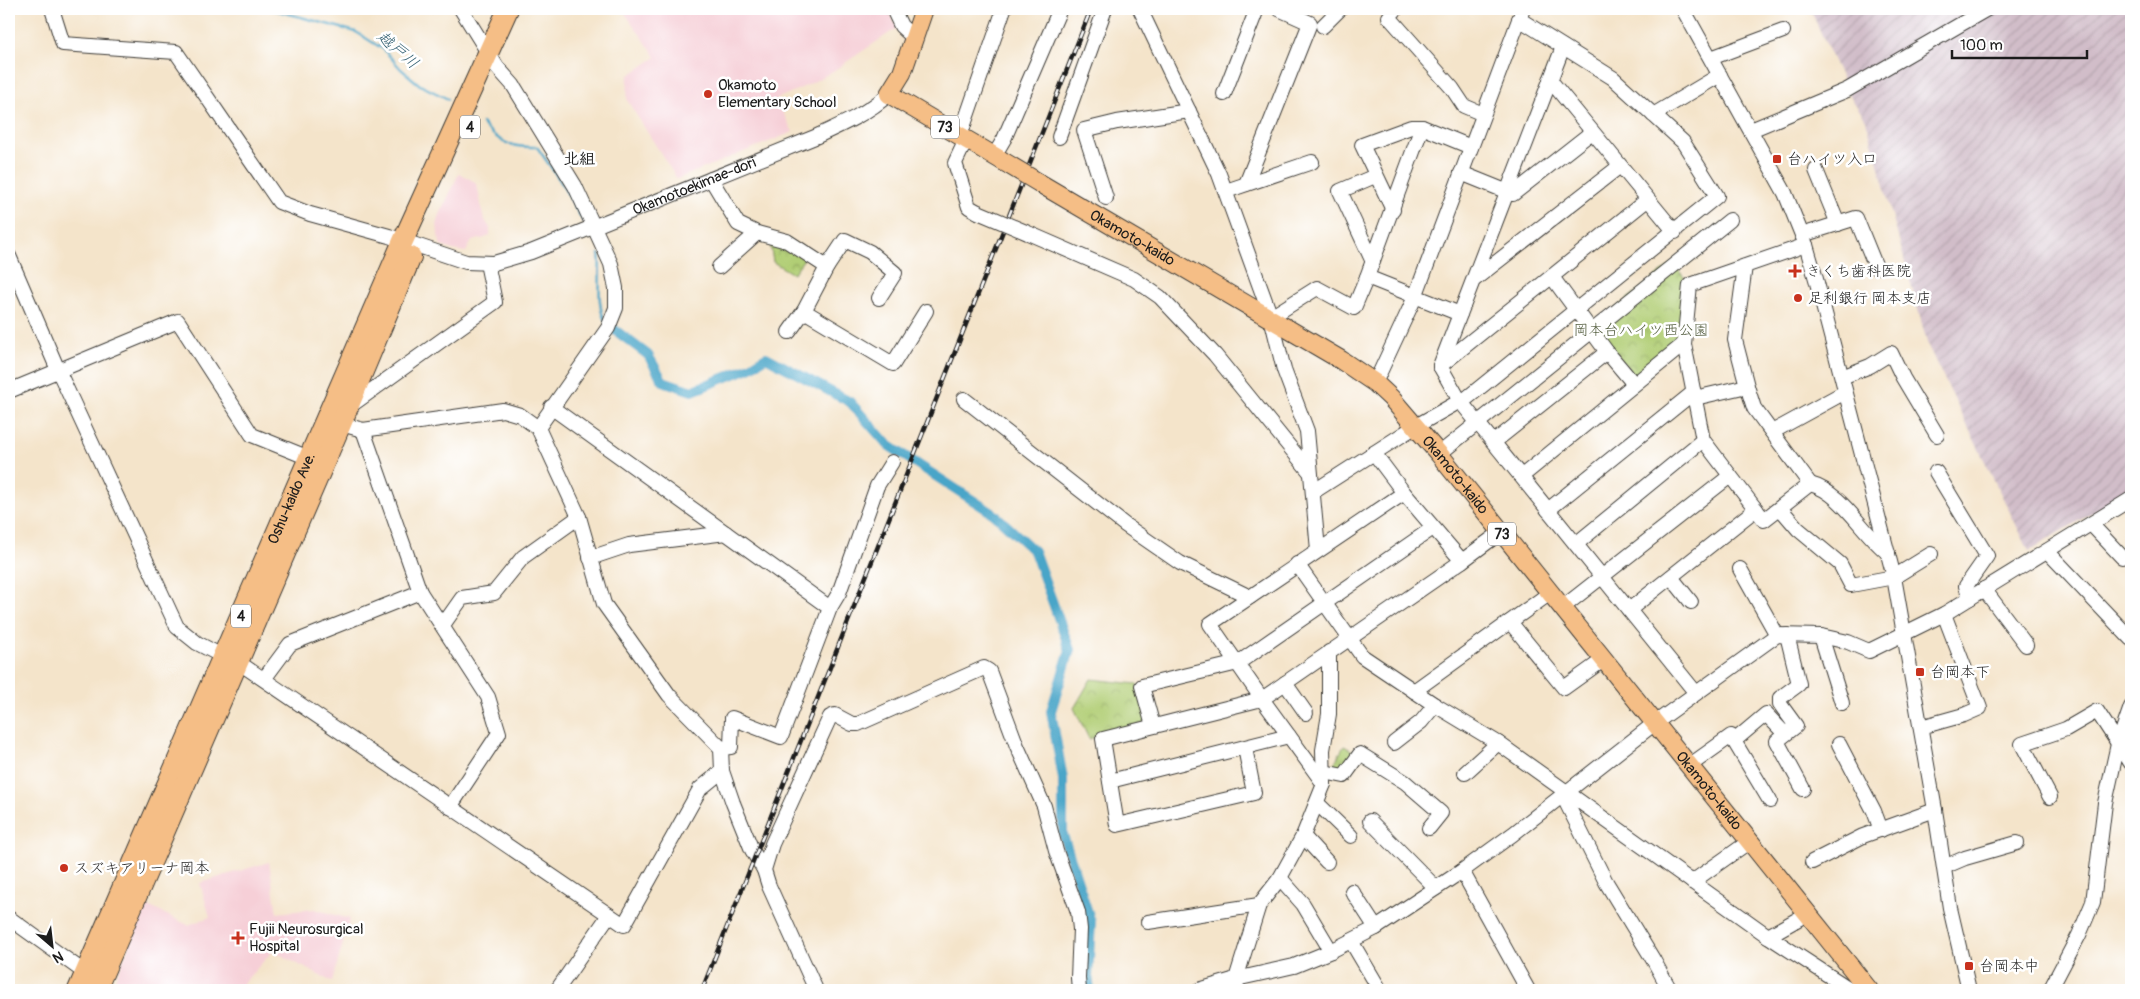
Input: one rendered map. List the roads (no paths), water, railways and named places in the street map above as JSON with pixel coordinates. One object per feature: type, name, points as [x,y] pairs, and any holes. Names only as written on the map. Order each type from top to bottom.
[{"type":"highway","name":"Oshu-kaido Ave.","points":[[493,60],[508,9]]},
{"type":"highway","name":"Oshu-kaido Ave.","points":[[93,985],[231,659],[309,458],[493,60],[522,9]]},
{"type":"highway","name":"Oshu-kaido Ave.","points":[[231,659],[344,416],[409,243]]},
{"type":"main road","name":"Okamotoekimae-dori","points":[[889,94],[902,73],[924,9]]},
{"type":"main road","name":"73","points":[[889,94],[998,158]]},
{"type":"main road","name":"Okamoto-kaido","points":[[998,158],[1271,317],[1375,382],[1439,454],[1869,990]]},
{"type":"street","name":"Okamotoekimae-dori","points":[[52,9],[63,44],[176,52],[279,202],[310,214],[466,262],[487,263],[531,252],[846,123],[889,94]]},
{"type":"street","points":[[461,9],[493,60],[513,85],[575,186],[612,264],[616,288],[616,308],[608,328],[538,428]]},
{"type":"street","points":[[893,9],[901,26],[914,38]]},
{"type":"street","points":[[1004,9],[955,163],[969,207],[1134,279],[1160,297],[1215,356],[1310,472]]},
{"type":"street","points":[[998,158],[1004,139],[1060,9]]},
{"type":"street","points":[[1059,136],[1105,9]]},
{"type":"street","points":[[1140,9],[1226,191],[1271,317],[1284,370],[1307,431],[1318,550]]},
{"type":"street","points":[[1224,94],[1257,9]]},
{"type":"street","points":[[1246,184],[1310,23],[1279,9]]},
{"type":"street","points":[[1323,26],[1340,9]]},
{"type":"street","points":[[1396,9],[1389,17],[1452,88],[1464,106],[1483,114]]},
{"type":"street","points":[[1683,9],[1785,193],[1804,240],[1894,577],[1954,928],[1969,990]]},
{"type":"street","points":[[1751,130],[1847,90],[1987,9]]},
{"type":"street","points":[[1313,492],[1416,426],[1461,402],[1718,196],[1683,142],[1613,78],[1563,46],[1521,14],[1414,297],[1375,382]]},
{"type":"street","points":[[1711,58],[1783,31]]},
{"type":"street","points":[[1440,366],[1563,46]]},
{"type":"street","points":[[1653,115],[1720,75]]},
{"type":"street","points":[[1550,80],[1674,232]]},
{"type":"street","points":[[1106,198],[1084,130],[1117,122],[1189,110]]},
{"type":"street","points":[[1393,210],[1375,176],[1362,145],[1411,127],[1422,127],[1471,147]]},
{"type":"street","points":[[1271,317],[1317,288],[1354,308],[1393,210],[1422,127]]},
{"type":"street","points":[[1461,173],[1513,194],[1592,132]]},
{"type":"street","points":[[1226,191],[1312,162]]},
{"type":"street","points":[[1474,280],[1620,166]]},
{"type":"street","points":[[1816,170],[1838,224]]},
{"type":"street","points":[[1372,262],[1340,191],[1375,176]]},
{"type":"street","points":[[711,179],[738,224],[756,233],[787,241],[827,267]]},
{"type":"street","points":[[1440,366],[1647,200]]},
{"type":"street","points":[[1810,484],[1764,520],[1703,440],[1684,344],[1690,285],[1745,266],[1838,224],[1856,218],[1876,267]]},
{"type":"street","points":[[1439,454],[1730,220]]},
{"type":"street","points":[[719,267],[756,233]]},
{"type":"street","points":[[789,332],[804,311],[827,267],[845,240],[870,252],[895,273],[879,298]]},
{"type":"street","points":[[9,256],[58,370],[177,627],[197,643],[231,659],[264,679],[624,925],[700,790],[722,771]]},
{"type":"street","points":[[450,807],[499,733],[488,697],[420,592],[363,430],[344,416],[495,302],[487,263]]},
{"type":"street","points":[[1745,266],[1735,340],[1754,408],[1810,484],[1823,487],[1846,509],[1874,542],[1888,553]]},
{"type":"street","points":[[1367,277],[1460,314]]},
{"type":"street","points":[[1552,277],[1607,352],[1634,384]]},
{"type":"street","points":[[804,311],[893,364],[926,311]]},
{"type":"street","points":[[9,391],[178,321],[252,435],[309,458]]},
{"type":"street","points":[[1522,476],[1684,344]]},
{"type":"street","points":[[1494,442],[1607,352]]},
{"type":"street","points":[[1842,377],[1870,366],[1891,353],[1903,378],[1937,435]]},
{"type":"street","points":[[1440,366],[1461,402],[1696,693]]},
{"type":"street","points":[[1548,510],[1694,395],[1747,386]]},
{"type":"street","points":[[1772,432],[1845,392]]},
{"type":"street","points":[[964,399],[1124,525],[1180,563],[1250,597]]},
{"type":"street","points":[[551,407],[830,608]]},
{"type":"street","points":[[363,430],[504,410],[520,415],[538,428],[579,517],[604,604],[669,695],[720,748],[722,771],[743,828],[752,850],[764,870],[768,886],[816,990]]},
{"type":"street","points":[[1576,544],[1703,440]]},
{"type":"street","points":[[1374,453],[1404,493],[1462,561]]},
{"type":"street","points":[[720,748],[731,747],[732,718],[781,737],[830,608],[839,593],[877,486],[892,462]]},
{"type":"street","points":[[1936,472],[1987,556],[1966,586],[1970,598]]},
{"type":"street","points":[[1562,608],[1730,476]]},
{"type":"street","points":[[1324,778],[1288,736],[1210,624],[1404,493]]},
{"type":"street","points":[[1199,990],[1236,984],[1294,966],[1331,951],[1376,928],[1462,871],[1565,794],[1654,723],[1782,635],[1822,636],[1848,642],[1869,651],[1944,614],[2131,499]]},
{"type":"street","points":[[1780,508],[1798,529],[1840,564],[1851,585],[1894,577],[1931,554]]},
{"type":"street","points":[[1630,610],[1756,509]]},
{"type":"street","points":[[443,625],[462,598],[494,594],[523,557],[579,517]]},
{"type":"street","points":[[2091,524],[2122,557]]},
{"type":"street","points":[[1153,726],[1142,686],[1238,664],[1433,528]]},
{"type":"street","points":[[1245,748],[1254,793],[1117,825],[1103,739],[1262,699],[1462,561],[1500,532]]},
{"type":"street","points":[[590,558],[629,545],[726,533]]},
{"type":"street","points":[[2047,550],[2131,639]]},
{"type":"street","points":[[1298,564],[1362,656],[1435,705],[1498,743],[1565,794],[1768,936],[1851,990]]},
{"type":"street","points":[[1740,570],[1782,635],[1799,684],[1780,698],[1780,704],[1796,726],[1776,741],[1804,789]]},
{"type":"street","points":[[1671,577],[1691,602]]},
{"type":"street","points":[[1984,589],[2026,645]]},
{"type":"street","points":[[264,679],[290,644],[420,592]]},
{"type":"street","points":[[1414,691],[1550,593]]},
{"type":"street","points":[[1921,727],[1964,715],[1980,708],[1944,614]]},
{"type":"street","points":[[1510,622],[1564,688],[1603,660]]},
{"type":"street","points":[[1822,636],[1842,703]]},
{"type":"street","points":[[1236,984],[1259,905],[1280,878],[1303,836],[1324,778],[1323,750],[1329,714],[1329,652]]},
{"type":"street","points":[[764,870],[772,844],[830,717],[836,716],[852,724],[858,724],[984,668],[989,671],[1017,746],[1044,806],[1056,851],[1078,912],[1080,929],[1079,990]]},
{"type":"street","points":[[1285,683],[1306,713]]},
{"type":"street","points":[[1394,742],[1421,722],[1435,705]]},
{"type":"street","points":[[2050,990],[2093,902],[2106,803],[2118,744],[2131,707]]},
{"type":"street","points":[[2050,798],[2022,744],[2066,729],[2097,711],[2131,763]]},
{"type":"street","points":[[1734,741],[1766,714],[1785,734]]},
{"type":"street","points":[[1110,781],[1288,736]]},
{"type":"street","points":[[1689,766],[1731,736],[1770,801]]},
{"type":"street","points":[[1465,773],[1498,743]]},
{"type":"street","points":[[1839,744],[1874,811],[1881,830]]},
{"type":"street","points":[[1324,778],[1344,776],[1360,754],[1405,782],[1441,813],[1429,828]]},
{"type":"street","points":[[1565,794],[1606,882],[1670,990]]},
{"type":"street","points":[[1316,803],[1351,836]]},
{"type":"street","points":[[1812,862],[1863,836],[1935,810]]},
{"type":"street","points":[[1370,821],[1436,888]]},
{"type":"street","points":[[1303,836],[1327,862]]},
{"type":"street","points":[[1692,882],[1750,841]]},
{"type":"street","points":[[1944,868],[1965,858],[2016,843]]},
{"type":"street","points":[[1462,871],[1528,990]]},
{"type":"street","points":[[1280,878],[1303,904],[1331,951]]},
{"type":"street","points":[[1352,891],[1376,928]]},
{"type":"street","points":[[1148,922],[1259,905]]},
{"type":"street","points":[[1768,936],[1807,914]]},
{"type":"street","points":[[557,990],[608,915]]},
{"type":"street","points":[[9,918],[93,985]]},
{"type":"street","points":[[1351,941],[1380,990]]},
{"type":"waterway","name":"越戸川","points":[[271,9],[356,32],[383,49],[401,69],[420,85],[448,99]]},
{"type":"waterway","name":"越戸川","points":[[482,123],[494,135],[506,143],[537,147],[559,179],[583,221]]},
{"type":"waterway","points":[[599,254],[600,298],[606,322]]},
{"type":"waterway","points":[[611,327],[648,355],[663,381],[692,391],[751,367],[766,357],[850,402],[888,445],[994,514],[1034,551],[1070,650],[1051,711],[1063,779],[1063,835],[1091,922],[1088,976],[1090,990]]},
{"type":"railway","points":[[702,990],[1091,9]]},
{"type":"place","name":"Okamoto Elementary School","points":[[708,94]]},
{"type":"place","name":"台ハイツ入口","points":[[1777,159]]},
{"type":"place","name":"きくち歯科医院","points":[[1795,271]]},
{"type":"place","name":"足利銀行 岡本支店","points":[[1798,298]]},
{"type":"place","name":"台岡本下","points":[[1920,672]]},
{"type":"place","name":"スズキアリーナ岡本","points":[[64,868]]},
{"type":"place","name":"Fujii Neurosurgical Hospital","points":[[238,938]]},
{"type":"place","name":"台岡本中","points":[[1969,966]]},
{"type":"district","name":"北組","points":[[579,159]]},
{"type":"park label","name":"岡本台ハイツ西公園","points":[[1641,330]]}]
